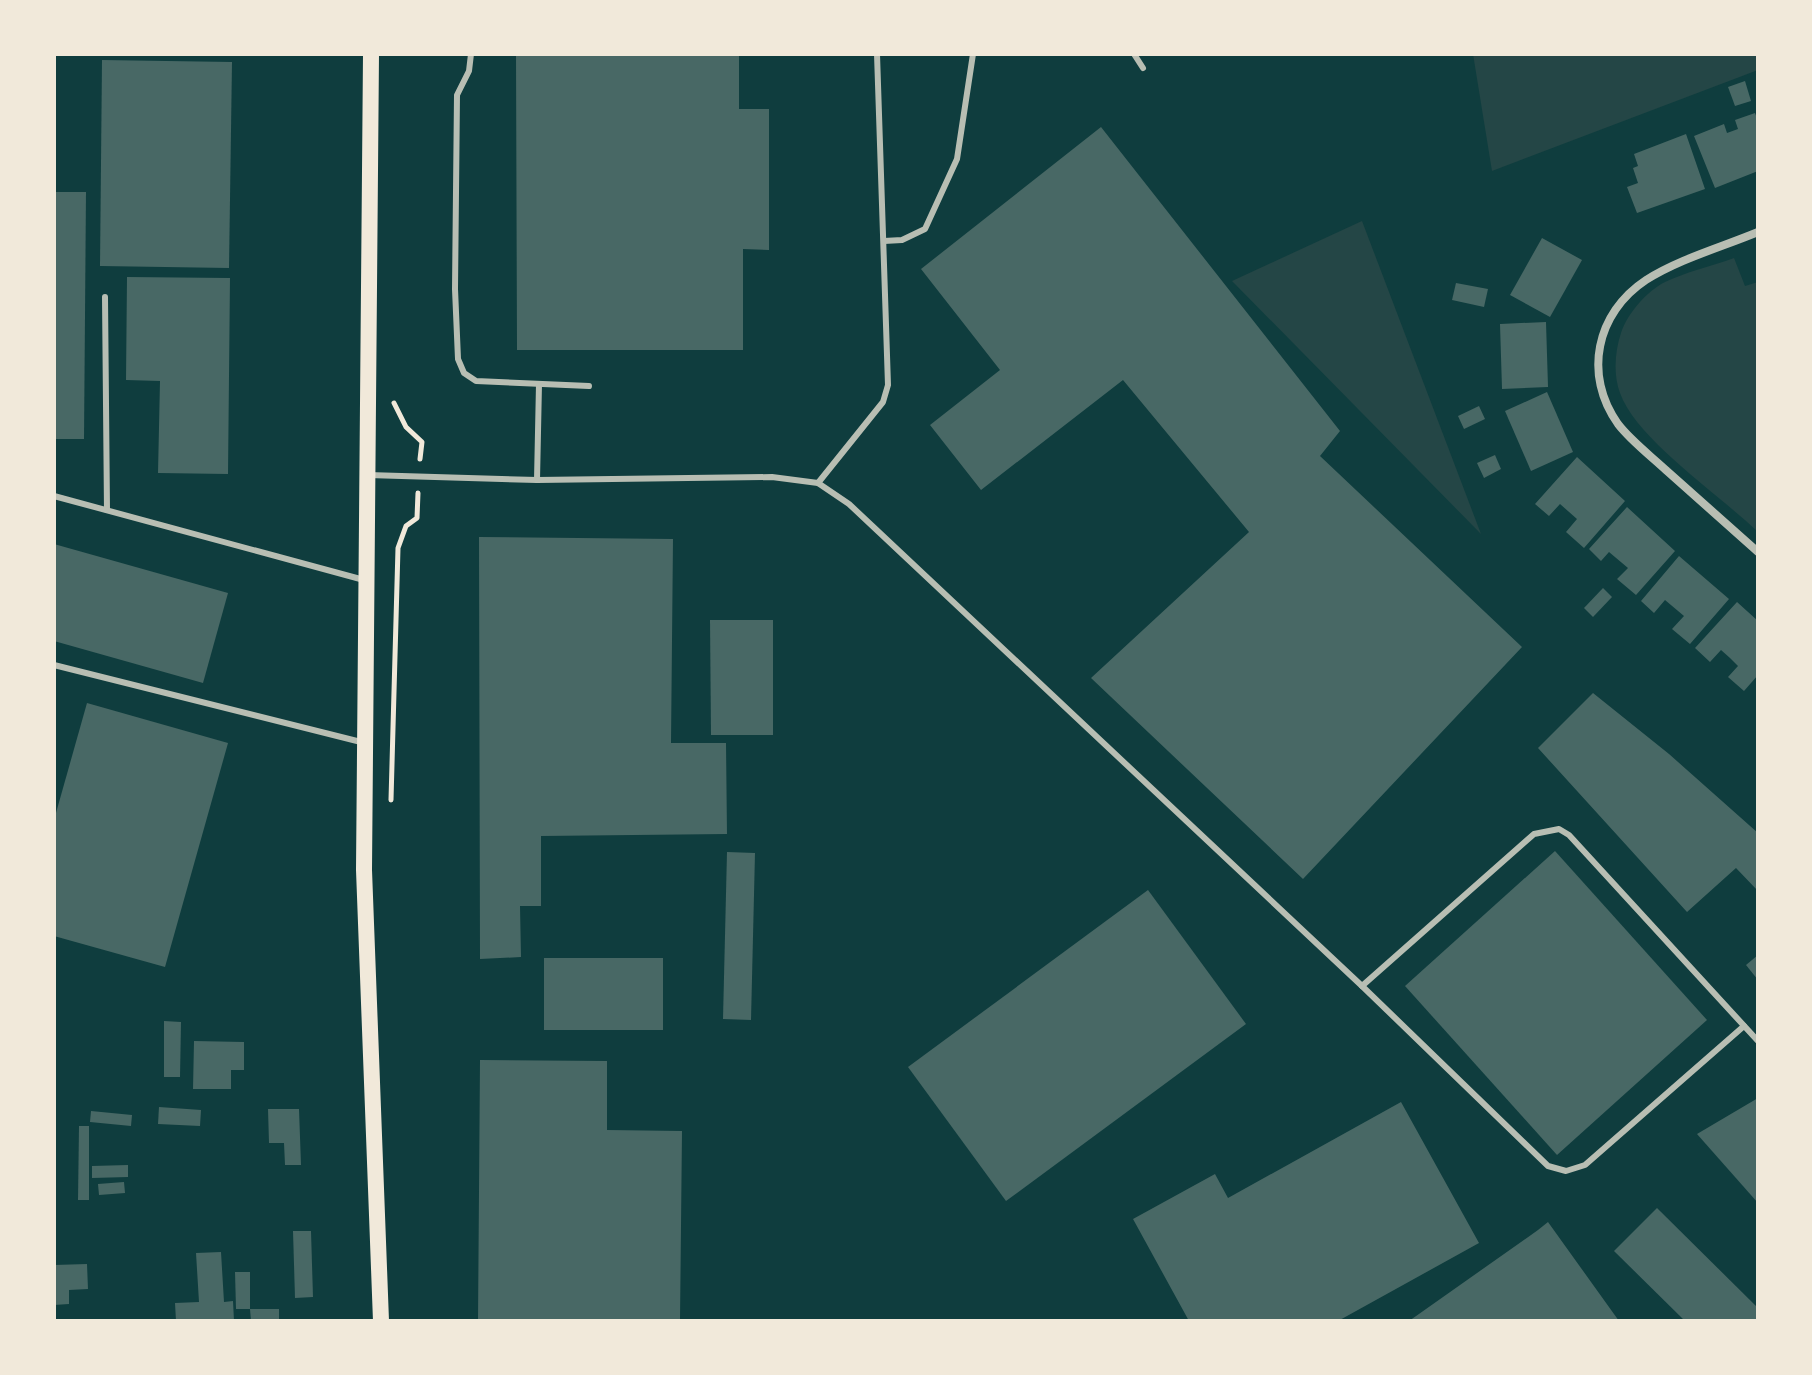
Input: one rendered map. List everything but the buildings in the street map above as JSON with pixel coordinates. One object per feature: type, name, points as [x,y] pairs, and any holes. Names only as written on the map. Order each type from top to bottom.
[{"type":"main road","points":[[371,54],[364,885],[381,1321]]},
{"type":"street","points":[[1758,232],[1646,280],[1622,300],[1610,316],[1602,333],[1598,361],[1603,396],[1619,425],[1758,552]]},
{"type":"lane","points":[[471,54],[469,71],[457,95],[455,289],[458,359],[464,373],[476,381],[589,386]]},
{"type":"lane","points":[[818,483],[883,402],[888,385],[877,54]]},
{"type":"lane","points":[[884,241],[902,240],[925,229],[957,159],[973,54]]},
{"type":"lane","points":[[1134,54],[1143,68]]},
{"type":"lane","points":[[105,297],[107,510]]},
{"type":"lane","points":[[537,480],[539,384]]},
{"type":"lane","points":[[367,475],[537,480],[772,477],[818,483],[849,504],[1362,986],[1548,1166],[1566,1171],[1585,1165],[1744,1026]]},
{"type":"lane","points":[[54,496],[368,581]]},
{"type":"lane","points":[[54,665],[365,743]]},
{"type":"lane","points":[[1362,986],[1534,834],[1559,829],[1569,835],[1758,1041]]},
{"type":"path","points":[[391,812],[398,548],[406,526],[417,518],[422,442],[406,427],[394,405],[394,392]]},
{"type":"shaded area","points":[[1473,54],[1758,54],[1758,70],[1492,171]]},
{"type":"shaded area","points":[[1362,221],[1481,534],[1232,281]]},
{"type":"shaded area","points":[[1734,258],[1745,286],[1758,282],[1758,532],[1643,429],[1620,393],[1616,370],[1621,333],[1645,297],[1673,278]]}]
